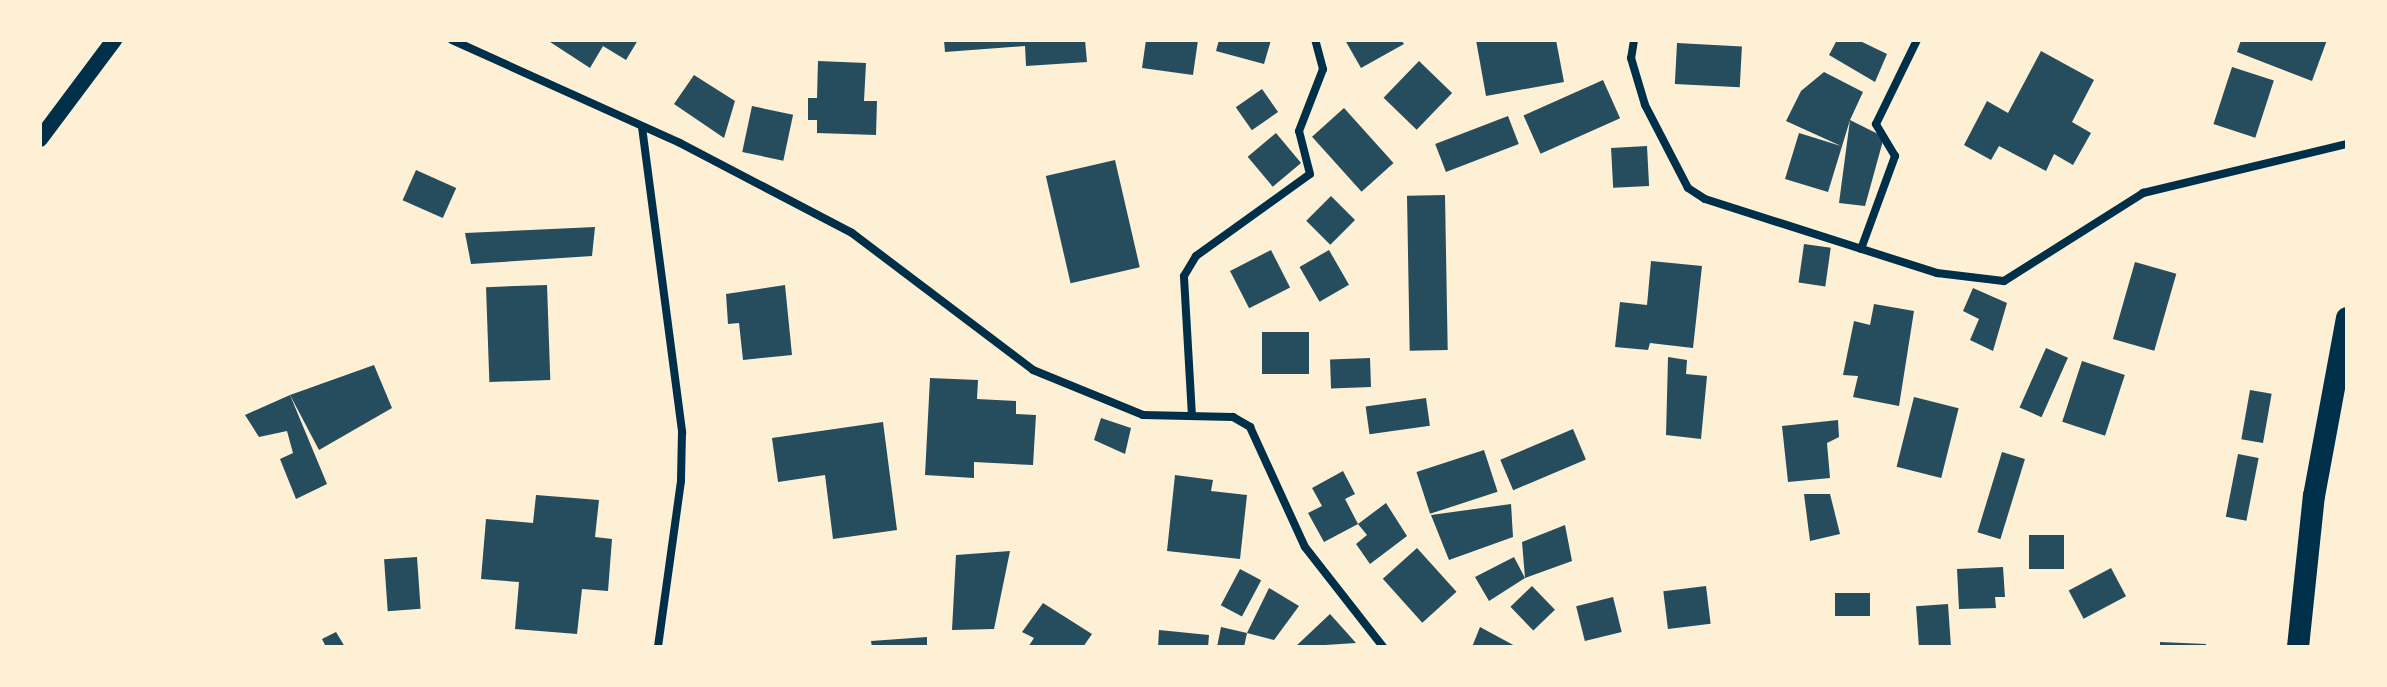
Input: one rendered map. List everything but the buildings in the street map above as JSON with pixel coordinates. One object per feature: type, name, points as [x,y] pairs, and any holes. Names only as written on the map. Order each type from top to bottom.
[{"type":"highway","points":[[2298,647],[2314,496],[2347,318]]},
{"type":"main road","points":[[40,139],[114,40]]},
{"type":"street","points":[[452,40],[642,127],[852,233],[1033,370],[1143,415],[1233,417],[1250,427],[1305,547],[1383,647]]},
{"type":"street","points":[[1192,416],[1184,276],[1213,243],[1310,174],[1299,131],[1323,69],[1315,40]]},
{"type":"street","points":[[1634,40],[1631,58],[1645,105],[1688,188],[1705,199],[1937,273],[2004,281],[2143,193],[2347,144]]},
{"type":"street","points":[[1861,249],[1895,156],[1876,124],[1896,74],[1917,40]]},
{"type":"street","points":[[642,127],[682,432],[681,481],[658,647]]}]
